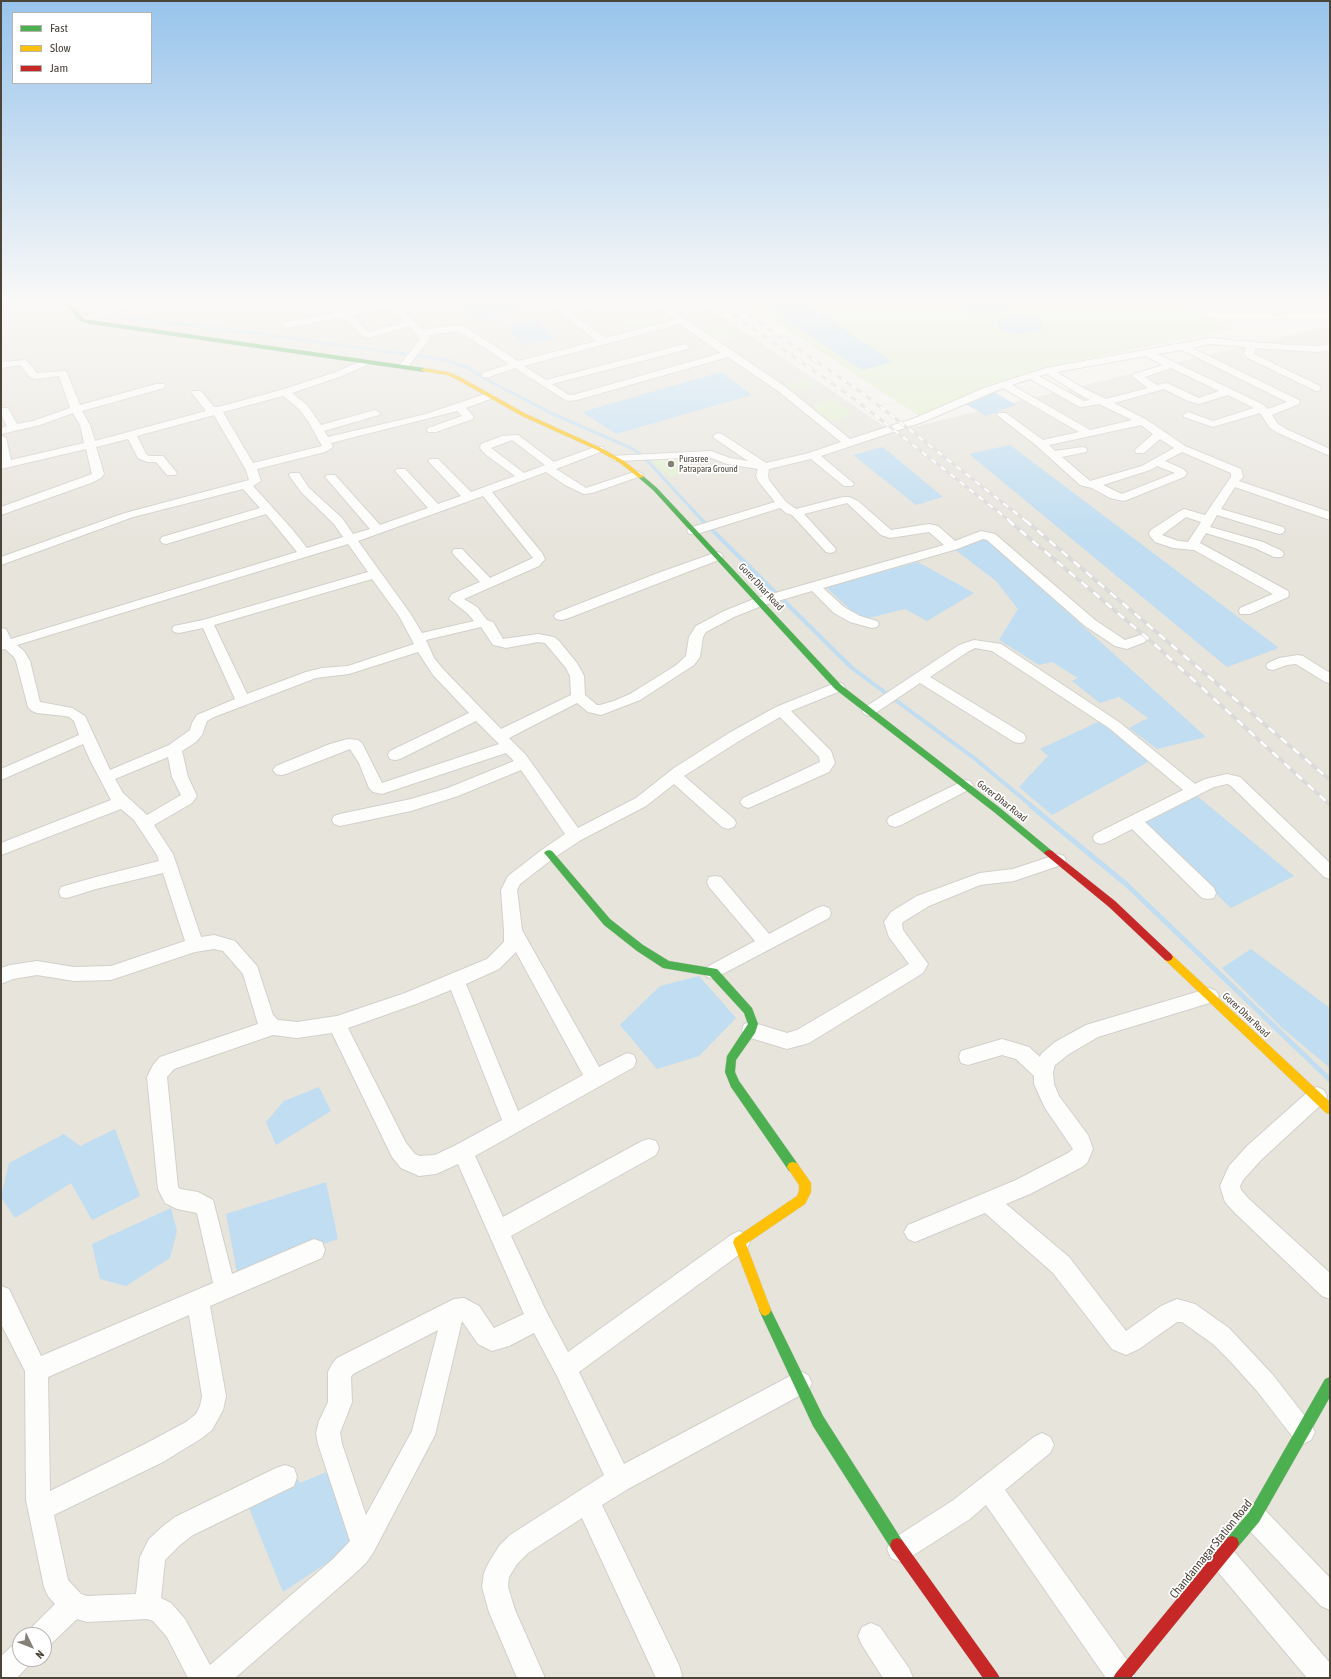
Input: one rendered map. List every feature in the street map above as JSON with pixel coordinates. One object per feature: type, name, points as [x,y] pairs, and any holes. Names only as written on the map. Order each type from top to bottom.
[{"type":"street","points":[[1,511],[97,476],[98,474],[85,426],[76,409],[66,382]]},
{"type":"street","points":[[1,438],[4,466],[90,446],[285,392],[314,382]]},
{"type":"street","name":"Gorer Dhar Road","points":[[465,382],[524,415],[599,449],[622,462],[703,528],[717,556],[838,687],[965,785],[1112,904],[1323,1103]]},
{"type":"street","points":[[544,383],[562,396],[573,398],[628,382]]},
{"type":"street","points":[[772,382],[848,443]]},
{"type":"street","points":[[615,458],[710,454],[727,461],[749,466],[764,467],[813,455],[919,420],[1012,382]]},
{"type":"street","points":[[1043,382],[1082,404],[1102,402],[1167,386],[1192,400],[1199,401],[1228,392]]},
{"type":"street","points":[[1066,382],[1142,422],[1181,448],[1237,471],[1237,478],[1226,492],[1193,543],[1194,546]]},
{"type":"street","points":[[1147,382],[1155,388]]},
{"type":"street","points":[[1208,382],[1265,411],[1274,426],[1330,453]]},
{"type":"street","points":[[1188,415],[1213,424],[1294,402],[1254,382]]},
{"type":"street","points":[[1305,382],[1316,388]]},
{"type":"street","points":[[1004,385],[1088,433]]},
{"type":"street","points":[[1,431],[36,423],[76,409],[160,386]]},
{"type":"street","points":[[250,467],[326,449],[328,445],[303,407],[285,392]]},
{"type":"street","points":[[1,561],[129,516],[246,485],[255,481],[250,467],[214,411],[197,393]]},
{"type":"street","points":[[325,441],[459,407],[489,396]]},
{"type":"street","points":[[432,430],[463,421],[469,417],[459,407]]},
{"type":"street","points":[[4,410],[14,429]]},
{"type":"street","points":[[318,429],[375,413]]},
{"type":"street","points":[[1002,415],[1041,444],[1084,483],[1095,485],[1114,496],[1123,498],[1180,475],[1181,473],[1179,471],[1158,462]]},
{"type":"street","points":[[1041,444],[1142,422]]},
{"type":"street","points":[[1140,450],[1160,433]]},
{"type":"street","points":[[131,434],[142,456],[147,459],[159,458],[171,473]]},
{"type":"street","points":[[718,436],[764,467]]},
{"type":"street","points":[[523,477],[485,448],[485,446],[506,438],[514,437],[569,483],[584,491],[588,491],[637,474]]},
{"type":"street","points":[[1314,446],[1330,439]]},
{"type":"street","points":[[1095,485],[1146,468],[1181,448]]},
{"type":"street","points":[[3,640],[350,539],[599,449]]},
{"type":"street","points":[[1053,455],[1082,450]]},
{"type":"street","points":[[813,455],[848,484]]},
{"type":"street","points":[[434,462],[468,497]]},
{"type":"street","points":[[764,467],[762,470],[764,482],[782,504],[790,511],[796,513],[830,549]]},
{"type":"street","points":[[402,471],[436,508]]},
{"type":"street","points":[[295,475],[305,490],[338,521],[404,616],[420,642],[428,659],[438,672],[505,741],[524,763],[575,836]]},
{"type":"street","points":[[331,477],[378,530]]},
{"type":"street","points":[[1233,483],[1330,516]]},
{"type":"street","points":[[246,485],[288,532],[304,553]]},
{"type":"street","points":[[485,491],[539,559],[535,563],[457,596],[456,599],[472,610],[482,623],[488,625],[498,642],[506,644],[538,638],[548,640],[554,644],[572,666],[577,676],[578,697]]},
{"type":"street","points":[[796,513],[843,500],[849,500],[885,532],[890,534],[928,528],[934,529],[953,546]]},
{"type":"street","points":[[703,528],[782,504]]},
{"type":"street","points":[[166,540],[267,510]]},
{"type":"street","points":[[1245,610],[1283,594],[1194,546],[1176,545],[1159,538],[1155,533],[1184,513],[1209,520],[1279,530]]},
{"type":"street","points":[[1209,520],[1278,554]]},
{"type":"street","points":[[578,697],[593,708],[602,710],[619,704],[635,696],[689,662],[693,656],[696,637],[701,630],[729,614],[779,596],[816,587],[953,546],[981,535],[991,537],[1090,623],[1120,643],[1128,646],[1140,639]]},
{"type":"street","points":[[458,552],[488,584]]},
{"type":"street","points":[[561,616],[717,556]]},
{"type":"street","points":[[179,629],[207,623],[375,574]]},
{"type":"street","points":[[816,587],[839,610],[856,619],[872,624]]},
{"type":"street","points":[[207,623],[243,701]]},
{"type":"street","points":[[106,777],[174,749],[191,738],[197,732],[202,718],[243,701],[322,672],[349,670],[420,642],[482,623]]},
{"type":"street","points":[[3,640],[19,654],[23,661],[33,704],[37,708],[67,711],[80,719],[96,760],[117,797],[140,816],[166,854],[195,945]]},
{"type":"street","points":[[869,711],[964,648],[974,644],[996,648],[1097,713],[1122,731],[1194,791]]},
{"type":"street","points":[[1273,666],[1284,660],[1298,658],[1330,679]]},
{"type":"street","points":[[920,677],[1019,738]]},
{"type":"street","points":[[225,1289],[206,1207],[198,1202],[177,1199],[172,1196],[168,1189],[157,1076],[167,1063],[273,1027],[297,1030],[337,1024],[410,999],[456,981],[493,964],[512,944],[513,932],[509,890],[514,880],[549,853],[575,836],[640,802],[675,776],[781,710],[838,687]]},
{"type":"street","points":[[280,770],[335,748],[353,744],[357,747],[366,763],[374,784],[378,788],[382,789],[505,741],[578,697]]},
{"type":"street","points":[[748,802],[824,768],[828,763],[826,755],[781,710]]},
{"type":"street","points":[[395,755],[478,714]]},
{"type":"street","points":[[1,775],[87,737]]},
{"type":"street","points":[[145,822],[178,805],[189,796],[180,777],[174,749]]},
{"type":"street","points":[[340,820],[411,805],[439,796],[524,763]]},
{"type":"street","points":[[675,776],[728,823]]},
{"type":"street","points":[[1101,838],[1194,791],[1218,780],[1227,779],[1235,781],[1330,873]]},
{"type":"street","points":[[895,821],[965,785]]},
{"type":"street","points":[[1,849],[122,802]]},
{"type":"street","points":[[1135,822],[1208,893]]},
{"type":"street","points":[[549,853],[566,876],[607,922],[640,948],[668,965],[713,972],[823,912]]},
{"type":"street","points":[[752,1030],[787,1042],[802,1037],[917,968],[919,964],[895,932],[893,922],[897,917],[923,901],[962,885],[980,879],[1014,875],[1058,860]]},
{"type":"street","points":[[67,892],[96,883],[169,865]]},
{"type":"street","points":[[715,882],[767,943]]},
{"type":"street","points":[[513,932],[595,1078]]},
{"type":"street","points":[[1,977],[10,972],[37,968],[74,974],[111,972],[195,945],[214,942],[229,946],[251,971],[265,1019],[273,1027]]},
{"type":"street","points":[[565,1368],[739,1242],[801,1200],[805,1192],[805,1183],[735,1084],[730,1072],[731,1058],[752,1030],[753,1024],[748,1011],[713,972]]},
{"type":"street","points":[[456,981],[513,1124]]},
{"type":"street","points":[[915,1232],[1022,1187],[1080,1156],[1083,1149],[1081,1142],[1052,1102],[1044,1084],[1043,1072],[1048,1060],[1062,1048],[1093,1031],[1210,996]]},
{"type":"street","points":[[337,1024],[399,1150],[408,1161],[419,1166],[436,1164],[463,1152],[627,1061]]},
{"type":"street","points":[[968,1057],[1002,1047],[1022,1053],[1043,1072]]},
{"type":"street","points":[[1323,1103],[1254,1153],[1236,1173],[1230,1186],[1232,1195],[1242,1206],[1330,1288]]},
{"type":"street","points":[[499,1231],[649,1148]]},
{"type":"street","points":[[463,1152],[538,1319],[565,1368],[619,1480]]},
{"type":"street","points":[[987,1202],[1047,1252],[1061,1266],[1120,1341],[1126,1344],[1177,1310],[1187,1312],[1220,1336],[1238,1353],[1266,1383],[1303,1432]]},
{"type":"street","points":[[739,1242],[763,1307],[818,1421],[900,1550],[992,1678]]},
{"type":"street","points":[[36,1370],[314,1250]]},
{"type":"street","points":[[40,1509],[154,1453],[194,1430],[204,1422],[211,1410],[214,1396],[198,1300]]},
{"type":"street","points":[[2,1305],[36,1370],[38,1500],[57,1587],[73,1605],[87,1609],[147,1606],[162,1612],[176,1628],[202,1678]]},
{"type":"street","points":[[364,1544],[330,1444],[328,1433],[331,1421],[336,1414],[340,1402],[340,1372],[345,1366],[356,1360],[394,1342],[454,1310],[464,1309],[471,1314],[486,1336],[492,1340],[501,1338],[538,1319]]},
{"type":"street","points":[[215,1678],[342,1568],[357,1554],[364,1544],[423,1435],[454,1310]]},
{"type":"street","points":[[531,1678],[502,1612],[495,1587],[497,1573],[508,1554],[519,1544],[619,1480],[800,1383]]},
{"type":"street","name":"Chandannagar Station Road","points":[[1132,1673],[1254,1518],[1330,1384]]},
{"type":"street","points":[[900,1550],[961,1510],[1042,1445]]},
{"type":"street","points":[[147,1606],[153,1557],[158,1548],[184,1526],[285,1477]]},
{"type":"street","points":[[989,1488],[1132,1673]]},
{"type":"street","points":[[587,1501],[669,1675]]},
{"type":"street","points":[[1254,1518],[1330,1597]]},
{"type":"street","points":[[1222,1557],[1325,1678]]},
{"type":"street","points":[[50,1627],[73,1605]]},
{"type":"street","points":[[871,1636],[899,1678]]},
{"type":"street","points":[[1,1675],[12,1664]]},
{"type":"shaded area","points":[[1,382],[819,382],[893,432],[1096,382],[1330,382],[1330,1678],[1,1678]]},
{"type":"green space","points":[[794,382],[811,382],[815,385],[789,392],[781,386]]},
{"type":"green space","points":[[868,382],[998,382],[989,385],[919,416]]},
{"type":"green space","points":[[833,400],[853,414],[826,422],[807,407]]},
{"type":"green space","name":"Purasree Patrapara Ground","points":[[676,457],[693,471],[670,477],[649,458]]},
{"type":"water","points":[[685,382],[735,382],[752,395],[616,434],[582,412]]},
{"type":"water","points":[[993,391],[1016,405],[986,416],[964,403]]},
{"type":"water","points":[[1010,445],[1279,648],[1227,667],[969,454]]},
{"type":"water","points":[[883,447],[943,497],[916,505],[853,455]]},
{"type":"water","points":[[985,538],[1206,737],[1157,749],[1129,728],[1148,718],[1119,697],[1100,703],[1072,681],[1078,678],[1052,662],[1039,665],[999,640],[1018,609],[996,581],[954,549]]},
{"type":"water","points":[[918,562],[974,593],[927,621],[905,609],[861,620],[826,587]]},
{"type":"water","points":[[1100,721],[1150,761],[1052,815],[1019,787],[1048,756],[1040,749]]},
{"type":"water","points":[[1197,796],[1294,876],[1231,908],[1141,823]]},
{"type":"water","points":[[1251,949],[1330,1008],[1330,1068],[1280,1026],[1222,968]]},
{"type":"water","points":[[699,976],[736,1018],[699,1056],[657,1069],[620,1025],[660,986]]},
{"type":"water","points":[[319,1087],[331,1111],[276,1145],[266,1122],[284,1101]]},
{"type":"water","points":[[115,1129],[140,1196],[92,1220],[71,1183],[15,1218],[1,1197],[9,1163],[64,1134],[80,1146]]},
{"type":"water","points":[[326,1182],[338,1239],[237,1273],[226,1214]]},
{"type":"water","points":[[171,1208],[177,1231],[170,1258],[126,1286],[100,1279],[92,1244]]},
{"type":"water","points":[[289,1468],[300,1483],[334,1469],[357,1543],[283,1592],[244,1496]]},
{"type":"waterway","points":[[492,382],[553,414],[631,448],[642,455],[703,521]]},
{"type":"waterway","points":[[703,521],[852,668],[974,758],[1033,807]]},
{"type":"waterway","points":[[1031,806],[1126,884],[1330,1080]]},
{"type":"railway","points":[[830,382],[857,401],[1010,521]]},
{"type":"railway","points":[[847,382],[868,397],[1026,521]]},
{"type":"railway","points":[[1008,520],[1152,642],[1330,805]]},
{"type":"railway","points":[[1025,520],[1330,780]]},
{"type":"traffic: fast","points":[[641,477],[655,489],[838,687],[997,810],[1049,853]]},
{"type":"traffic: fast","points":[[549,853],[607,922],[640,948],[667,965],[713,972],[748,1011],[753,1024],[751,1030],[731,1059],[730,1072],[735,1084],[793,1167]]},
{"type":"traffic: fast","points":[[765,1310],[818,1421],[897,1545]]},
{"type":"traffic: fast","points":[[1232,1543],[1254,1517],[1330,1384]]},
{"type":"traffic: slow","points":[[466,382],[524,415],[599,449],[622,462],[641,477]]},
{"type":"traffic: slow","points":[[1168,957],[1330,1109]]},
{"type":"traffic: slow","points":[[765,1310],[739,1242],[801,1200],[805,1192],[805,1183],[793,1167]]},
{"type":"traffic: jam","points":[[1049,853],[1112,904],[1168,957]]},
{"type":"traffic: jam","points":[[1121,1678],[1232,1543]]},
{"type":"traffic: jam","points":[[897,1545],[992,1678]]},
{"type":"place","name":"Purasree Patrapara Ground","points":[[671,464]]}]
